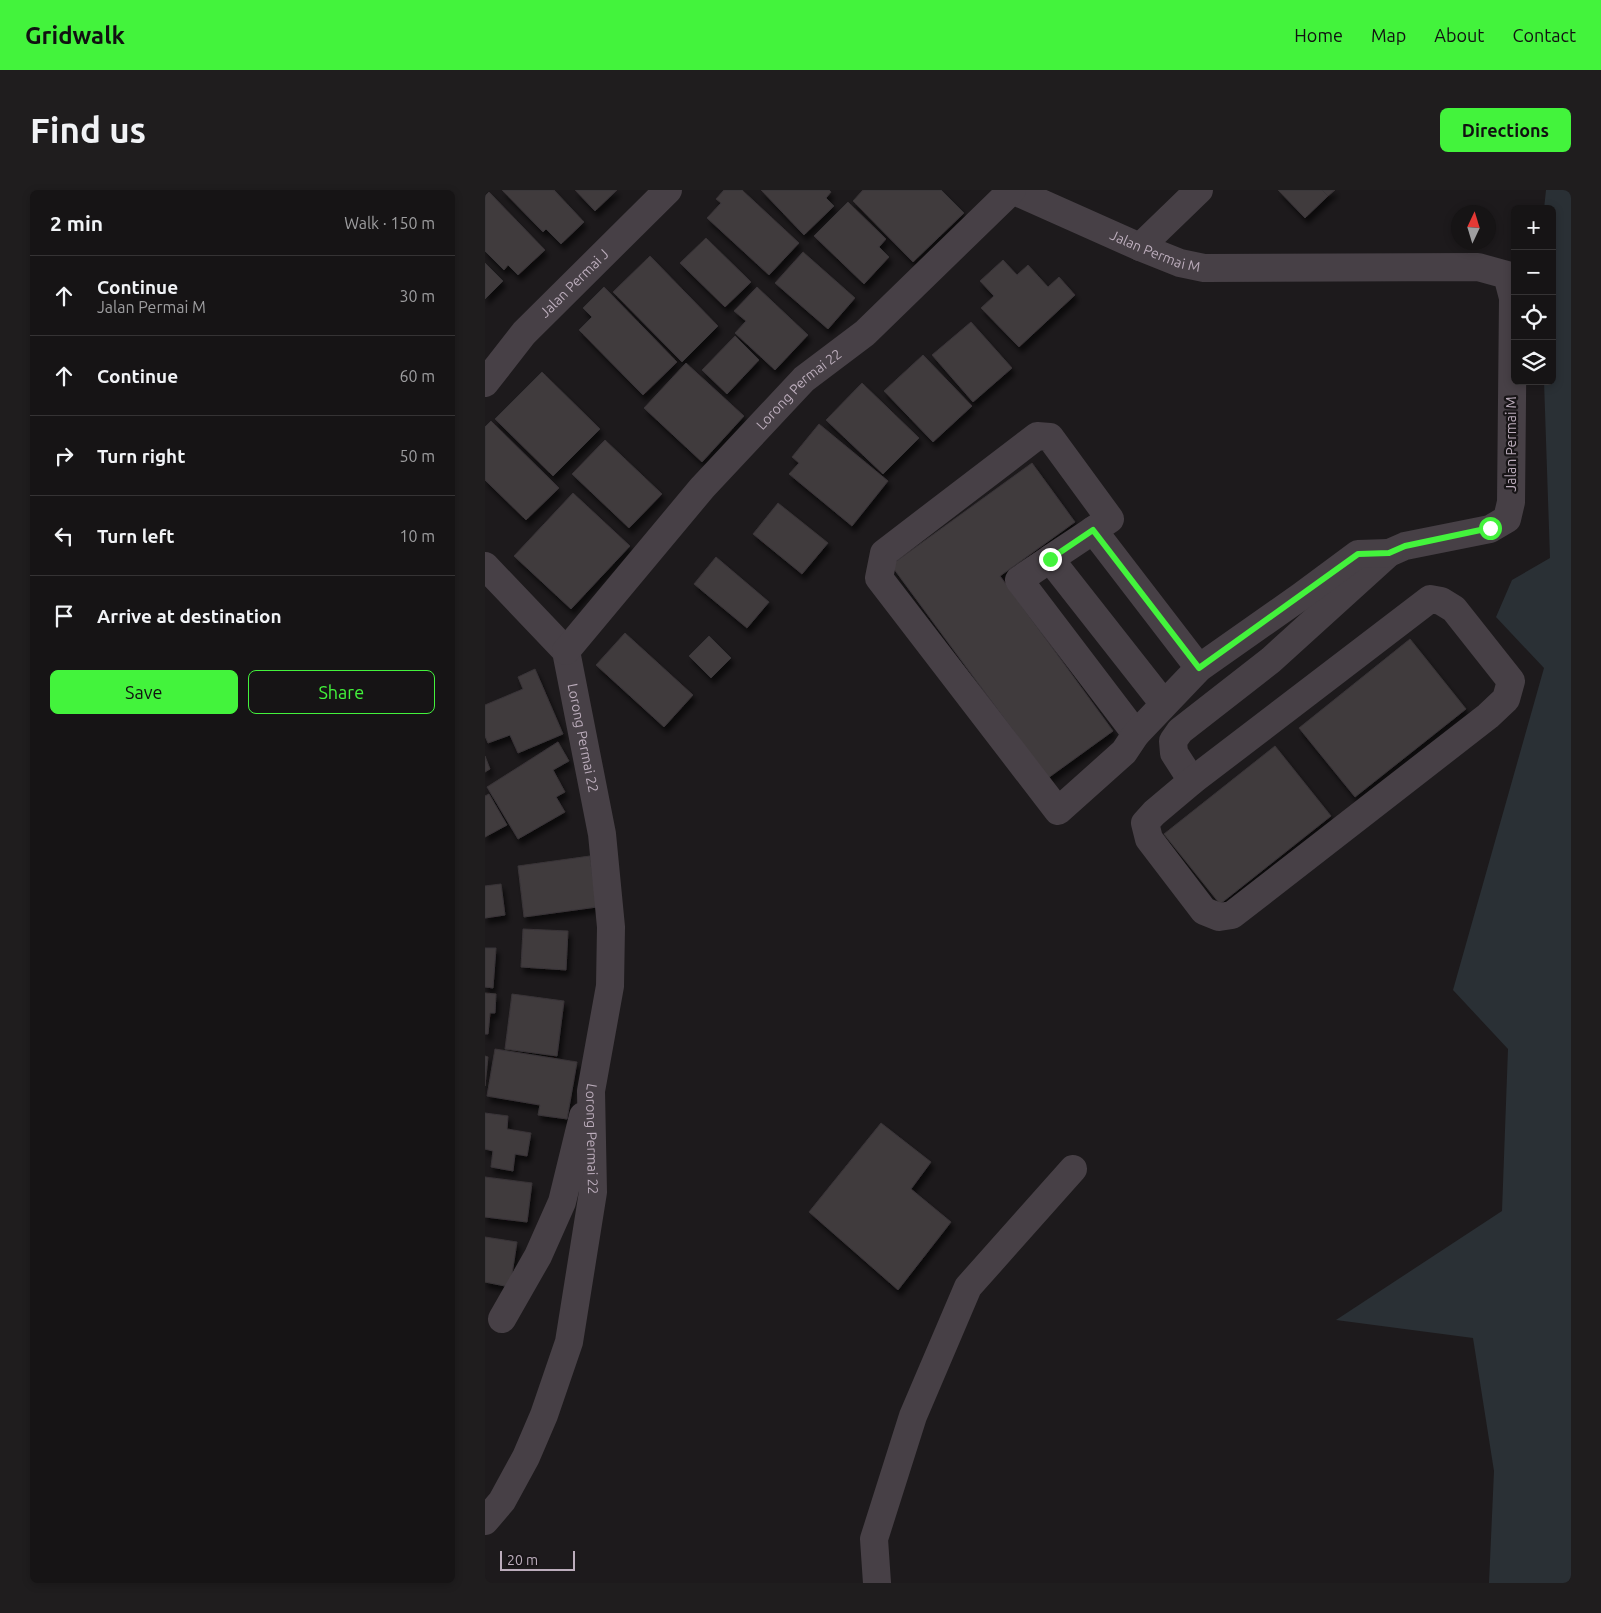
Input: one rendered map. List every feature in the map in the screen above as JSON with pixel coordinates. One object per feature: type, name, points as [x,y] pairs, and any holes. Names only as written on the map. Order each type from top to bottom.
[{"type":"street","name":"Jalan Permai J","points":[[485,383],[524,333],[668,190]]},
{"type":"street","name":"Jalan Permai M","points":[[1012,190],[1140,247],[1180,263],[1204,268],[1478,266],[1507,275],[1513,298],[1511,502],[1507,519],[1490,528],[1405,546],[1389,553],[1271,660],[1180,731],[1173,741],[1174,753],[1192,781]]},
{"type":"street","name":"Lorong Permai 22","points":[[485,1521],[502,1501],[526,1457],[544,1415],[569,1342],[593,1192],[591,1091],[610,986],[611,927],[602,834],[566,651],[702,488],[804,379],[865,333],[1012,190]]},
{"type":"street","points":[[1140,247],[1199,190]]},
{"type":"street","points":[[1136,734],[1019,580],[1110,519],[1050,437],[1037,436],[884,553],[879,578],[1058,811],[1124,752],[1136,734],[1199,668],[1358,554],[1389,553]]},
{"type":"street","points":[[1093,530],[1199,668]]},
{"type":"street","points":[[1050,559],[1164,704]]},
{"type":"street","points":[[485,566],[566,651]]},
{"type":"street","points":[[1430,600],[1441,601],[1454,609],[1511,682],[1506,699],[1488,716],[1232,915],[1219,917],[1204,911],[1149,839],[1145,823],[1192,781],[1430,600]]},
{"type":"street","points":[[502,1319],[538,1256],[562,1202],[580,1125],[591,1091]]},
{"type":"street","points":[[877,1583],[874,1538],[913,1416],[968,1287],[1073,1169]]},
{"type":"shaded area","points":[[1546,190],[1571,190],[1571,1583],[1489,1583],[1494,1471],[1473,1338],[1336,1320],[1502,1211],[1508,1049],[1453,990],[1544,668],[1496,617],[1512,580],[1550,558],[1544,385],[1556,385],[1556,205],[1544,205]]},
{"type":"building","points":[[502,190],[554,190],[584,222],[561,244],[546,229],[543,232]]},
{"type":"building","points":[[575,190],[617,190],[595,211]]},
{"type":"building","points":[[724,190],[742,190],[799,243],[769,275],[707,218],[721,203],[716,199]]},
{"type":"building","points":[[761,190],[829,190],[831,192],[826,198],[834,206],[804,235]]},
{"type":"building","points":[[863,190],[941,190],[964,213],[913,262],[853,201]]},
{"type":"building","points":[[1278,190],[1322,190],[1328,196],[1305,218]]},
{"type":"building","points":[[1322,190],[1335,190],[1328,196]]},
{"type":"building","points":[[489,192],[545,250],[518,275],[508,265],[504,270],[485,251],[485,196]]},
{"type":"building","points":[[848,202],[886,239],[879,247],[889,257],[864,284],[814,236]]},
{"type":"building","points":[[706,238],[751,282],[725,307],[680,263]]},
{"type":"building","points":[[803,252],[855,298],[828,329],[775,283]]},
{"type":"building","points":[[650,256],[718,326],[682,362],[613,292]]},
{"type":"building","points":[[1003,260],[1017,275],[1028,265],[1048,287],[1059,277],[1075,295],[1019,347],[981,308],[994,296],[980,281]]},
{"type":"building","points":[[485,263],[503,281],[485,299]]},
{"type":"building","points":[[604,287],[677,362],[643,395],[579,330],[592,317],[583,308]]},
{"type":"building","points":[[757,287],[808,335],[775,370],[735,333],[746,321],[734,311]]},
{"type":"building","points":[[971,322],[1012,368],[973,402],[932,355]]},
{"type":"building","points":[[735,336],[759,360],[727,394],[702,370]]},
{"type":"building","points":[[923,355],[972,406],[933,442],[884,391]]},
{"type":"building","points":[[686,363],[744,416],[702,462],[644,408]]},
{"type":"building","points":[[542,372],[600,429],[553,476],[495,419]]},
{"type":"building","points":[[862,383],[919,438],[883,474],[826,420]]},
{"type":"building","points":[[491,421],[559,488],[526,520],[485,480],[485,427]]},
{"type":"building","points":[[819,424],[888,481],[852,526],[789,474],[799,463],[792,457]]},
{"type":"building","points":[[605,440],[662,494],[629,528],[572,474]]},
{"type":"building","points":[[1032,463],[1075,522],[1000,576],[1113,731],[1048,778],[891,565]]},
{"type":"building","points":[[573,493],[630,546],[571,609],[514,556]]},
{"type":"building","points":[[778,503],[828,543],[802,574],[753,534]]},
{"type":"building","points":[[716,557],[769,602],[747,628],[694,584]]},
{"type":"building","points":[[625,633],[693,695],[664,727],[596,665]]},
{"type":"building","points":[[709,636],[731,658],[711,678],[689,656]]},
{"type":"building","points":[[1410,639],[1466,709],[1355,797],[1299,728]]},
{"type":"building","points":[[535,669],[563,734],[518,753],[510,735],[488,743],[485,736],[485,705],[523,689],[518,677]]},
{"type":"building","points":[[558,742],[569,761],[553,770],[565,792],[556,797],[565,812],[518,839],[487,787]]},
{"type":"building","points":[[1275,746],[1331,816],[1220,904],[1164,834]]},
{"type":"building","points":[[485,756],[490,769],[485,772]]},
{"type":"building","points":[[489,794],[507,825],[485,837],[485,796]]},
{"type":"building","points":[[590,856],[597,907],[524,917],[518,866]]},
{"type":"building","points":[[501,884],[505,915],[485,918],[485,886]]},
{"type":"building","points":[[523,929],[568,931],[566,970],[521,967]]},
{"type":"building","points":[[485,948],[496,948],[493,988],[485,987]]},
{"type":"building","points":[[485,993],[496,994],[495,1013],[490,1013],[488,1034],[485,1034]]},
{"type":"building","points":[[512,994],[564,1001],[557,1056],[505,1049]]},
{"type":"building","points":[[495,1049],[577,1062],[567,1119],[538,1115],[540,1105],[487,1096]]},
{"type":"building","points":[[485,1056],[488,1057],[485,1086]]},
{"type":"building","points":[[485,1113],[508,1116],[507,1129],[531,1133],[527,1156],[515,1154],[513,1171],[491,1167],[493,1151],[485,1149]]},
{"type":"building","points":[[881,1123],[931,1162],[911,1189],[951,1222],[898,1290],[809,1212]]},
{"type":"building","points":[[485,1177],[532,1183],[527,1222],[485,1217]]},
{"type":"building","points":[[485,1237],[517,1242],[510,1287],[485,1282]]},
{"type":"route","points":[[1050,559],[1093,530],[1199,668],[1358,554],[1389,553],[1405,546],[1490,528]]}]
